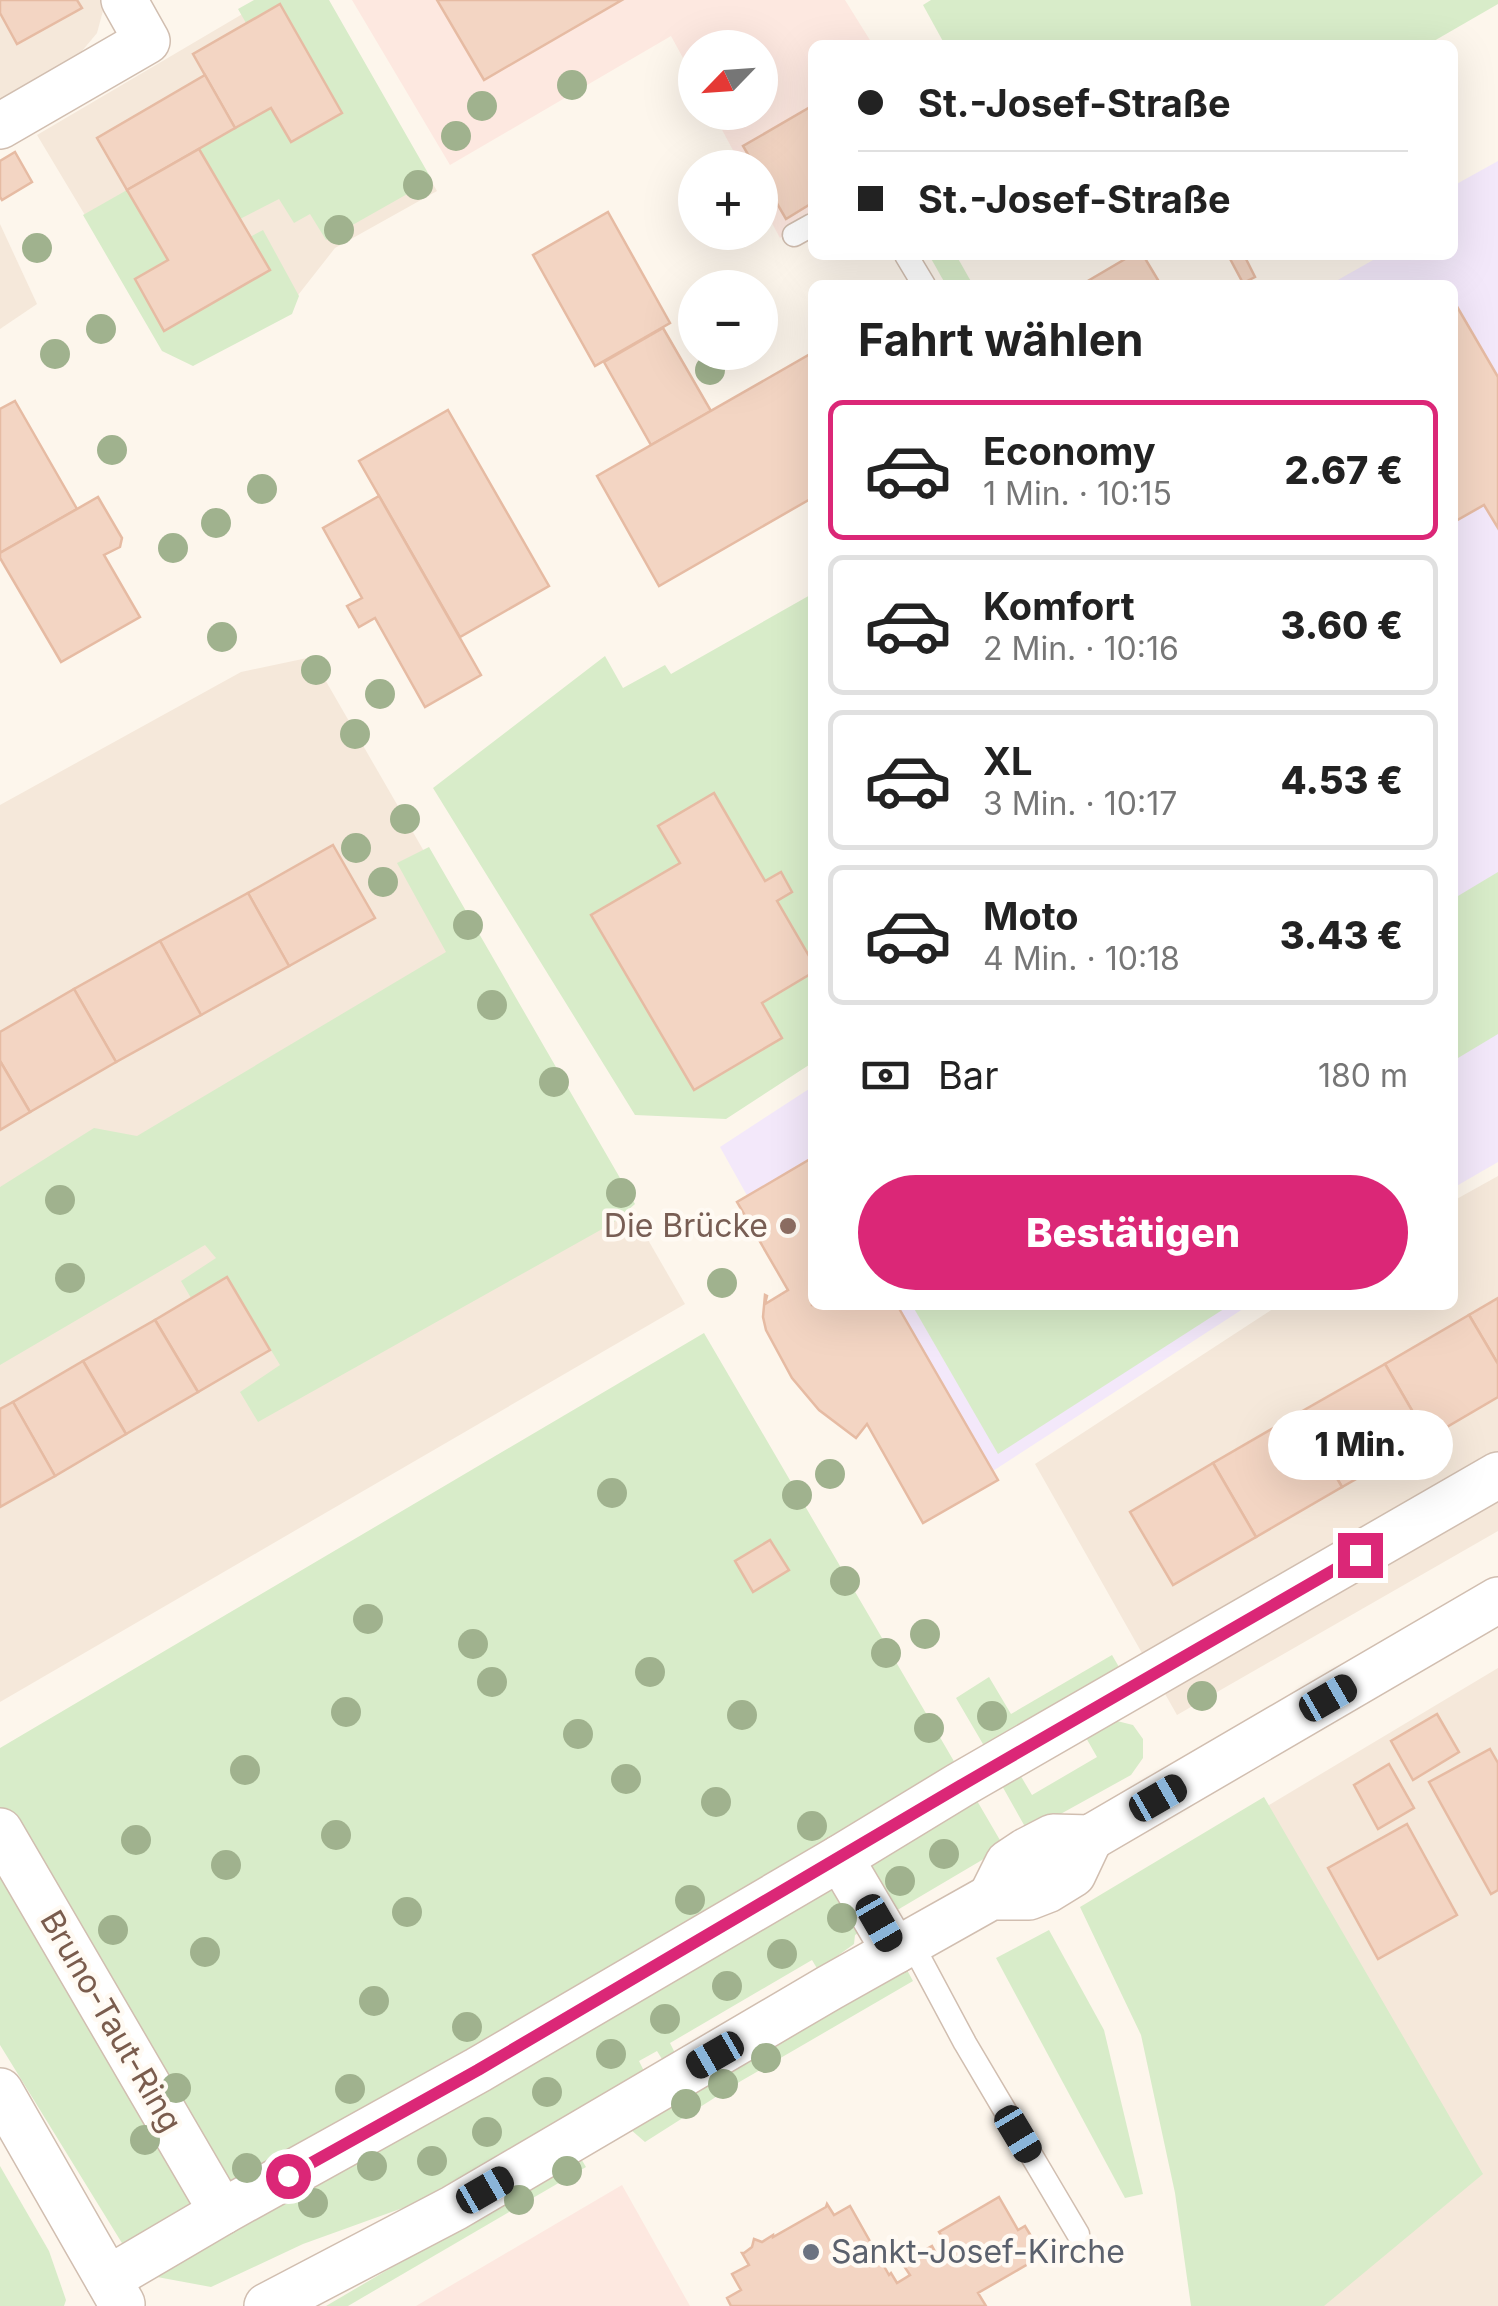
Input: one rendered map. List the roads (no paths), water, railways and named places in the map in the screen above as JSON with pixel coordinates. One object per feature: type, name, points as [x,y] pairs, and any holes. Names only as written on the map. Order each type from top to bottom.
[{"type":"street","points":[[8,122],[147,42],[124,0]]},
{"type":"street","points":[[0,2091],[115,2292],[222,2212],[463,2078],[1498,1475]]},
{"type":"street","points":[[267,2306],[454,2208],[991,1897],[1029,1897],[1047,1890],[1072,1874],[1090,1838],[1498,1600]]},
{"type":"street","name":"Bruno-Taut-Ring","points":[[0,1831],[222,2212]]},
{"type":"street","points":[[840,1858],[903,1946]]},
{"type":"lane","points":[[903,1946],[1078,2234]]},
{"type":"place","name":"Die Brücke","points":[[788,1226]]},
{"type":"place","name":"Sankt-Josef-Kirche","points":[[811,2252]]}]
